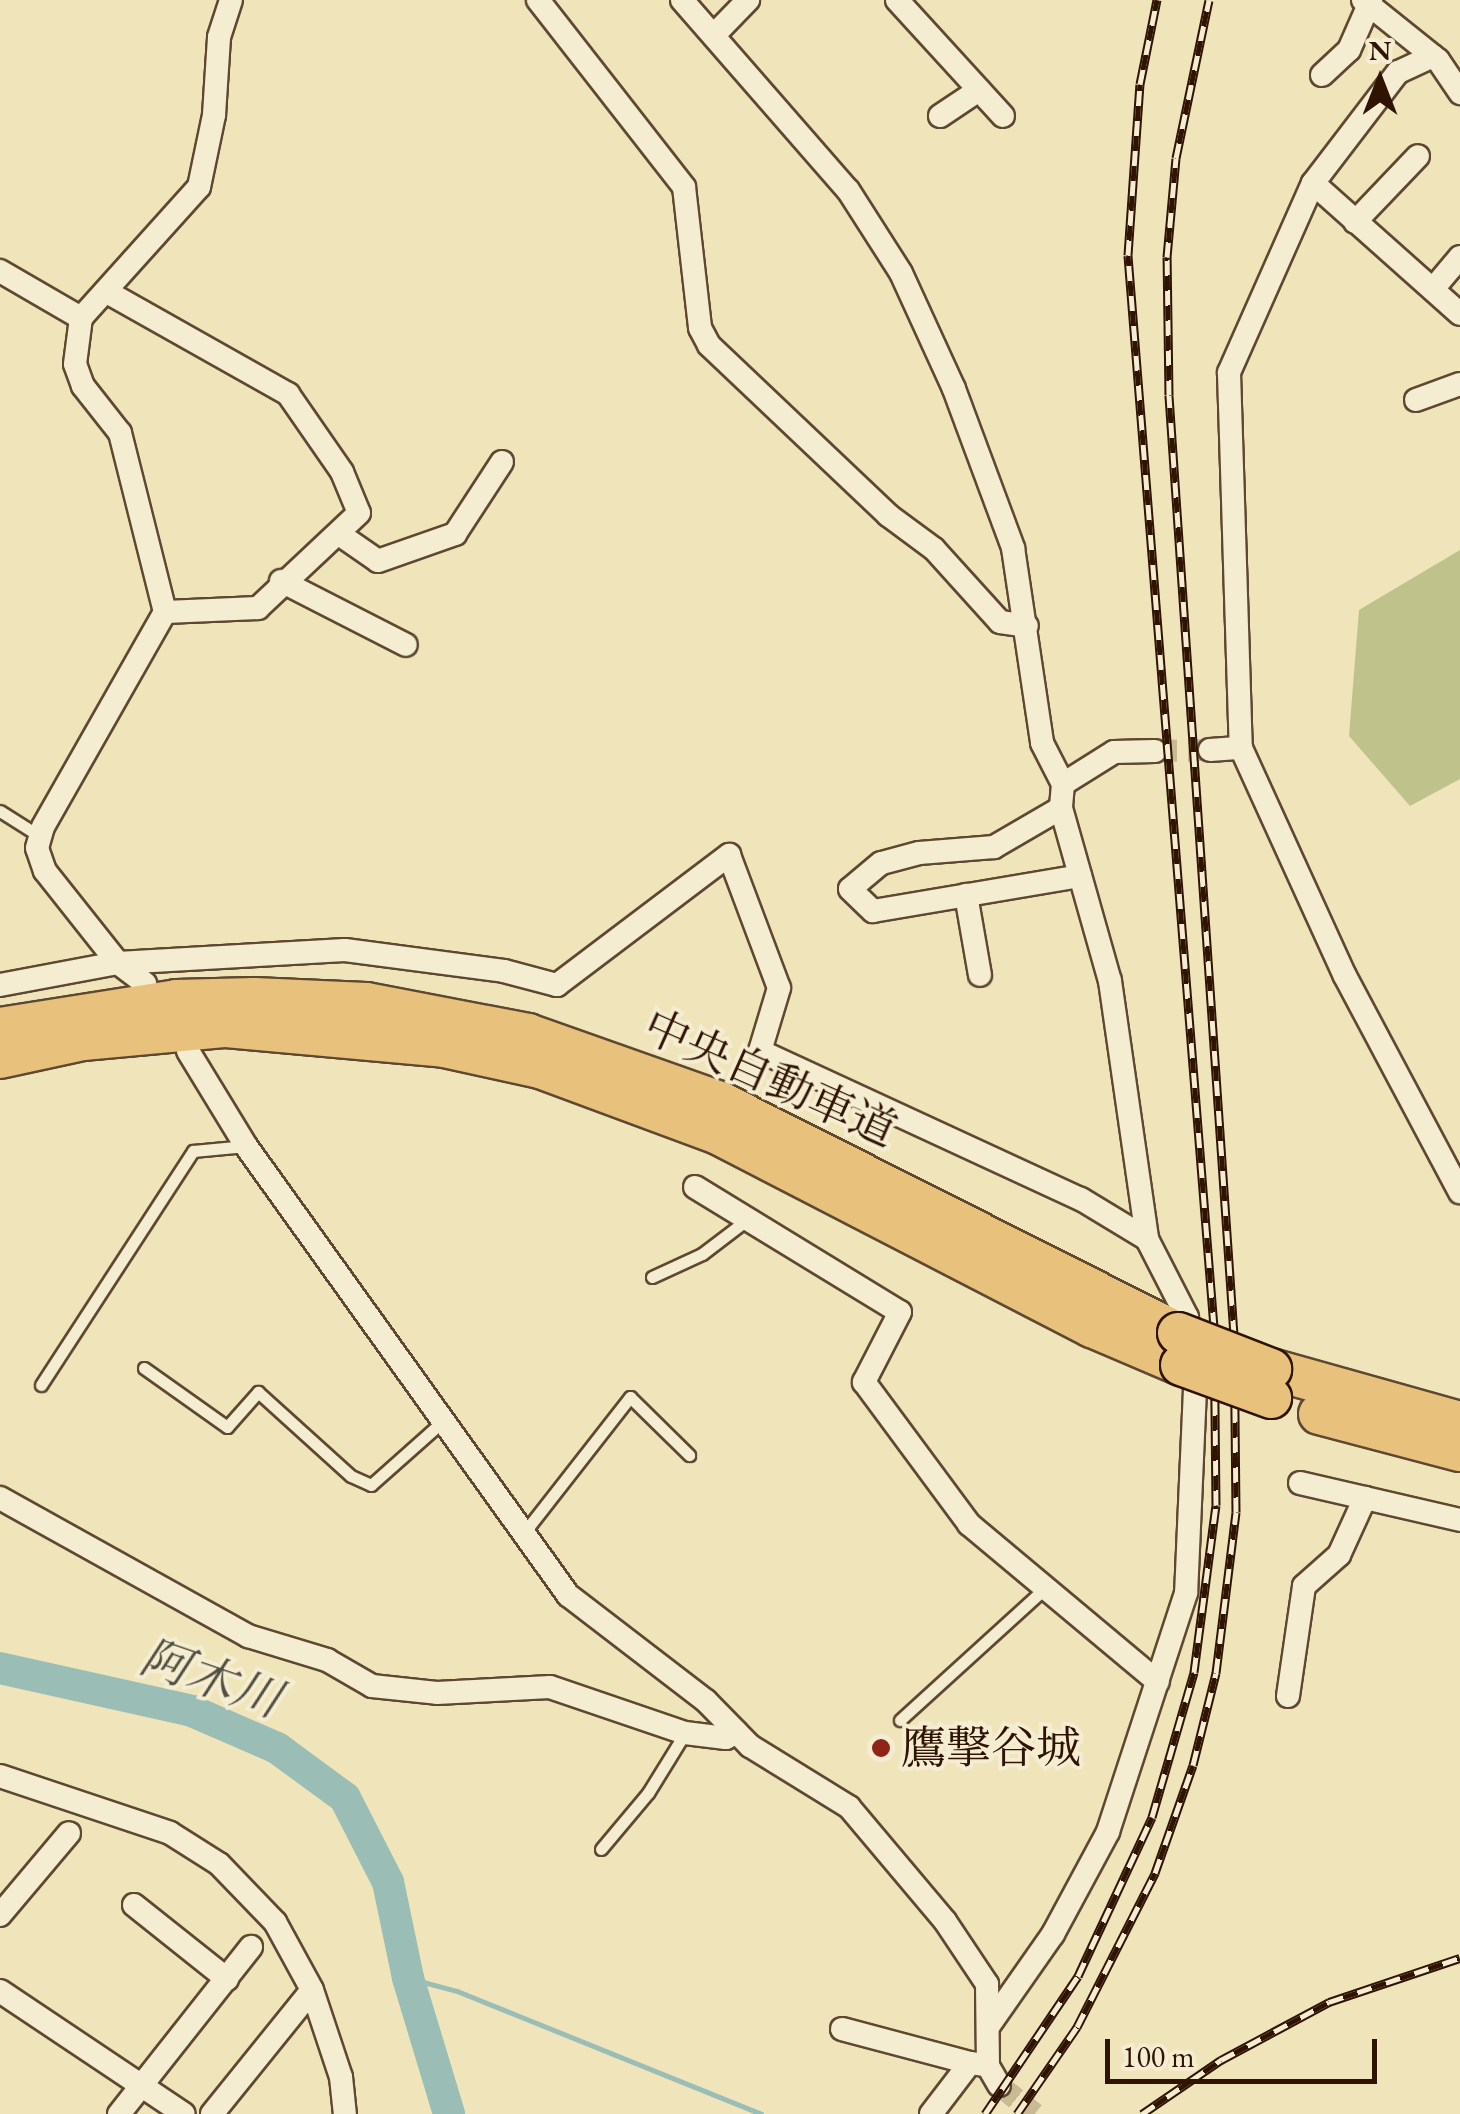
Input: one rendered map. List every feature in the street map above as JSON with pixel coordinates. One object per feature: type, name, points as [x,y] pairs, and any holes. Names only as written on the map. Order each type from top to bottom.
[{"type":"highway","name":"中央自動車道","points":[[0,1028],[176,1000],[254,998],[366,1004],[528,1034],[720,1102],[1180,1349]]},
{"type":"highway","name":"中央自動車道","points":[[0,1058],[84,1040],[226,1027],[406,1042],[540,1068],[716,1133],[1092,1327],[1180,1349],[1460,1451]]},
{"type":"highway","name":"中央自動車道","points":[[1271,1384],[1460,1422]]},
{"type":"street","points":[[145,982],[118,963],[45,872],[41,837],[165,612],[120,434],[74,364],[82,318],[199,186],[214,115],[219,37],[231,0]]},
{"type":"street","points":[[538,0],[684,187],[700,328],[709,345],[888,515],[934,549],[1000,622],[1028,626]]},
{"type":"street","points":[[682,0],[848,190],[900,273],[954,389],[1013,548],[1028,626],[1042,743],[1064,784],[1061,808],[1110,981],[1147,1239],[1186,1317],[1196,1389],[1186,1593],[1108,1832],[1052,1934],[990,2024]]},
{"type":"street","points":[[714,35],[748,0]]},
{"type":"street","points":[[897,0],[1004,116]]},
{"type":"street","points":[[1322,75],[1349,50],[1368,2],[1444,56],[1460,93]]},
{"type":"street","points":[[1444,56],[1398,72],[1313,183],[1228,373],[1241,748],[1304,892],[1460,1192]]},
{"type":"street","points":[[940,116],[979,90]]},
{"type":"street","points":[[1355,222],[1418,156]]},
{"type":"street","points":[[1313,183],[1460,314]]},
{"type":"street","points":[[1434,289],[1460,257]]},
{"type":"street","points":[[0,270],[82,318]]},
{"type":"street","points":[[107,292],[288,394],[342,472],[358,512],[340,534],[281,582],[258,608],[165,612]]},
{"type":"street","points":[[1416,400],[1460,384]]},
{"type":"street","points":[[340,534],[378,560],[455,534],[502,462]]},
{"type":"street","points":[[281,582],[406,646]]},
{"type":"street","points":[[1210,750],[1241,748]]},
{"type":"street","points":[[1064,784],[1114,752],[1155,751]]},
{"type":"street","points":[[1061,808],[994,847],[919,853],[881,863],[850,889],[873,911],[1080,876]]},
{"type":"street","points":[[0,985],[118,963],[345,950],[504,970],[557,985],[729,855],[779,988],[760,1050],[1081,1198],[1147,1239]]},
{"type":"street","points":[[966,895],[980,975]]},
{"type":"street","points":[[188,1050],[246,1146],[568,1595],[706,1701],[736,1732],[836,1798],[905,1870],[987,1984],[990,2024],[986,2071],[931,2114]]},
{"type":"street","points":[[695,1187],[900,1312],[864,1382],[969,1524],[1158,1682]]},
{"type":"street","points":[[1300,1482],[1460,1520]]},
{"type":"street","points":[[0,1498],[248,1636],[327,1660],[372,1686],[437,1693],[550,1687],[684,1733],[736,1732]]},
{"type":"street","points":[[1288,1696],[1304,1586],[1338,1556],[1364,1498]]},
{"type":"street","points":[[0,1776],[170,1833],[219,1864],[275,1922],[312,1990],[341,2076],[345,2114]]},
{"type":"street","points":[[0,1915],[69,1833]]},
{"type":"street","points":[[134,1905],[226,1979]]},
{"type":"street","points":[[119,2114],[252,1947]]},
{"type":"street","points":[[0,1990],[184,2114]]},
{"type":"street","points":[[212,2114],[312,1990]]},
{"type":"street","points":[[842,2029],[986,2071]]},
{"type":"lane","points":[[0,811],[41,837]]},
{"type":"lane","points":[[42,1385],[193,1152],[246,1146]]},
{"type":"lane","points":[[652,1277],[702,1254],[748,1220]]},
{"type":"lane","points":[[144,1368],[227,1427],[258,1392],[351,1476],[371,1485],[442,1422]]},
{"type":"lane","points":[[523,1534],[630,1398],[689,1454]]},
{"type":"lane","points":[[900,1720],[1044,1589]]},
{"type":"lane","points":[[601,1849],[648,1794],[684,1733]]},
{"type":"green space","points":[[1460,550],[1460,779],[1410,806],[1349,736],[1359,610]]},
{"type":"waterway","name":"阿木川","points":[[0,1668],[192,1711],[277,1748],[345,1798],[388,1882],[408,1978],[449,2114]]},
{"type":"waterway","points":[[408,1978],[457,1991],[761,2114]]},
{"type":"tunnel","points":[[1155,751],[1210,750]]},
{"type":"tunnel","points":[[999,2085],[1035,2114]]},
{"type":"railway","points":[[985,2114],[1078,1976],[1152,1817],[1194,1672],[1216,1505],[1214,1327],[1128,255],[1140,84],[1157,0]]},
{"type":"railway","points":[[1017,2114],[1077,2027],[1155,1873],[1193,1765],[1216,1673],[1236,1512],[1234,1335],[1169,395],[1167,257],[1176,158],[1209,0]]},
{"type":"railway","points":[[1142,2114],[1221,2060],[1329,2002],[1460,1958]]},
{"type":"place","name":"鷹撃谷城","points":[[881,1748]]}]
